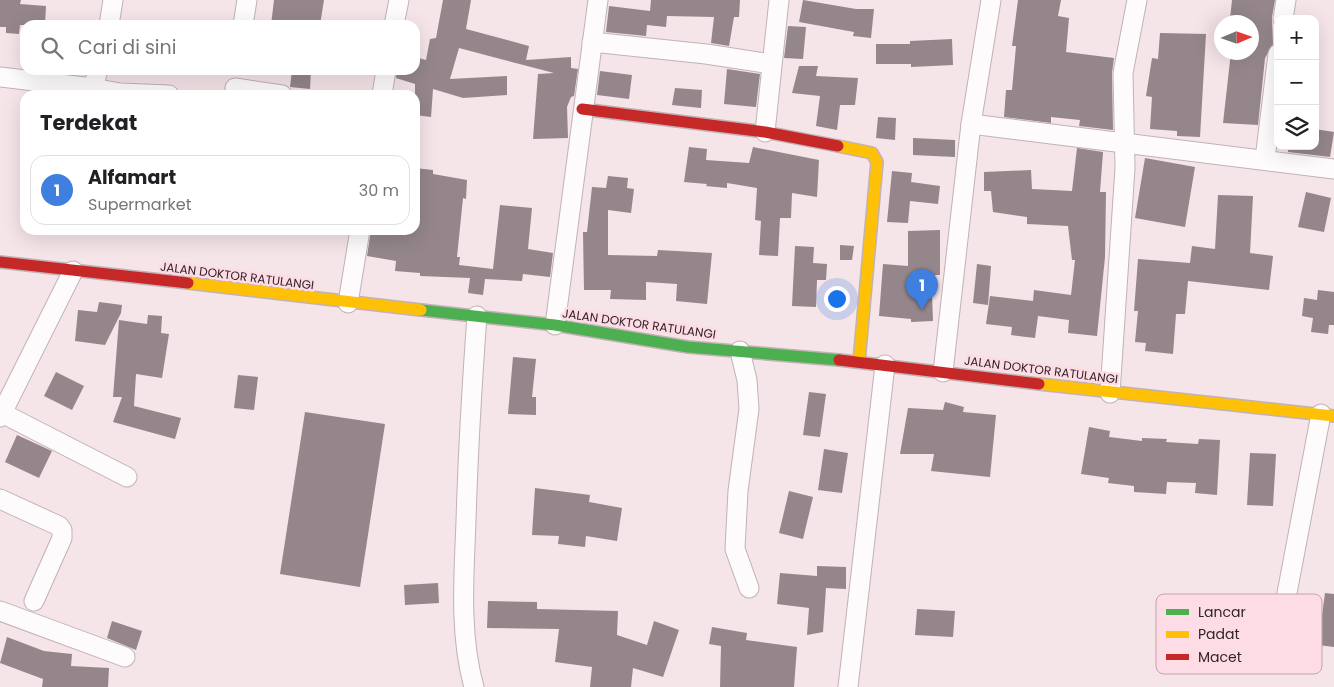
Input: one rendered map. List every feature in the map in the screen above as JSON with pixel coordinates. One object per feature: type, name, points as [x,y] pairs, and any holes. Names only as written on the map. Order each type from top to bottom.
[{"type":"main road","points":[[582,109],[765,132],[872,153],[876,157],[858,362]]},
{"type":"main road","name":"JALAN DOKTOR RATULANGI","points":[[0,262],[555,325],[688,347],[858,362],[1110,393],[1327,415]]},
{"type":"street","points":[[111,20],[113,0]]},
{"type":"street","points":[[244,20],[247,0]]},
{"type":"street","points":[[395,20],[399,0]]},
{"type":"street","points":[[555,325],[582,109],[598,0]]},
{"type":"street","points":[[765,132],[779,0]]},
{"type":"street","points":[[943,372],[971,124],[991,0]]},
{"type":"street","points":[[1110,393],[1125,168],[1123,73],[1137,0]]},
{"type":"street","points":[[1284,15],[1286,0]]},
{"type":"street","points":[[592,42],[706,54],[771,64]]},
{"type":"street","points":[[1265,159],[1277,60]]},
{"type":"street","points":[[93,88],[97,75]]},
{"type":"street","points":[[383,90],[385,75]]},
{"type":"street","points":[[0,77],[106,90]]},
{"type":"street","points":[[234,84],[260,90]]},
{"type":"street","points":[[971,124],[1123,141],[1334,169]]},
{"type":"street","points":[[348,303],[359,235]]},
{"type":"street","points":[[73,271],[1,415],[127,477]]},
{"type":"street","points":[[474,687],[464,630],[464,570],[468,422],[477,316]]},
{"type":"street","points":[[740,351],[749,409],[737,500],[735,549],[748,588]]},
{"type":"street","points":[[848,687],[885,366]]},
{"type":"street","points":[[1287,594],[1327,415]]},
{"type":"street","points":[[0,499],[59,526],[62,530],[62,538],[34,601]]},
{"type":"street","points":[[0,611],[125,657]]},
{"type":"building","points":[[0,0],[21,0],[20,4],[46,6],[45,20],[20,20],[19,34],[6,33],[6,27],[0,27]]},
{"type":"building","points":[[274,0],[324,0],[321,20],[272,20]]},
{"type":"building","points":[[443,0],[471,0],[466,29],[529,46],[526,60],[571,57],[571,68],[578,69],[574,96],[571,97],[567,107],[568,138],[533,139],[538,74],[554,73],[459,48],[450,79],[507,76],[507,95],[463,98],[433,89],[431,117],[420,116],[420,90],[415,90],[415,84],[396,78],[396,75],[420,75],[420,58],[426,60],[430,39],[436,38]]},
{"type":"building","points":[[651,0],[740,0],[739,17],[734,17],[729,46],[711,43],[714,17],[667,16],[666,27],[647,25],[646,36],[606,32],[609,6],[650,11]]},
{"type":"building","points":[[803,0],[856,9],[874,9],[871,38],[853,36],[854,32],[799,22]]},
{"type":"building","points":[[1018,0],[1061,0],[1058,16],[1069,18],[1066,52],[1114,58],[1112,73],[1113,130],[1079,126],[1080,120],[1051,117],[1051,123],[1004,117],[1006,90],[1012,90],[1016,46],[1012,46]]},
{"type":"building","points":[[1232,0],[1275,0],[1272,17],[1273,44],[1265,58],[1258,125],[1223,123],[1230,60],[1259,60],[1259,15],[1230,15]]},
{"type":"building","points":[[788,26],[806,27],[803,59],[784,58]]},
{"type":"building","points":[[1160,33],[1206,34],[1200,137],[1177,136],[1177,131],[1150,129],[1152,97],[1146,96],[1152,58],[1158,59]]},
{"type":"building","points":[[952,39],[953,65],[911,67],[911,64],[876,64],[876,44],[910,44],[910,41]]},
{"type":"building","points":[[799,66],[818,66],[816,76],[858,78],[855,105],[840,105],[837,130],[816,126],[820,96],[792,93]]},
{"type":"building","points":[[727,69],[760,74],[756,107],[724,104]]},
{"type":"building","points":[[600,71],[632,75],[629,99],[597,95]]},
{"type":"building","points":[[291,75],[311,75],[310,89],[290,87]]},
{"type":"building","points":[[675,88],[702,90],[701,108],[672,105]]},
{"type":"building","points":[[878,117],[896,118],[895,140],[876,138]]},
{"type":"building","points":[[1319,130],[1334,132],[1330,157],[1288,152],[1288,150],[1319,150]]},
{"type":"building","points":[[913,138],[955,140],[955,157],[913,155]]},
{"type":"building","points":[[689,147],[707,149],[706,160],[749,163],[753,147],[819,160],[817,197],[792,193],[791,218],[780,218],[778,256],[759,255],[761,221],[755,220],[757,188],[727,183],[727,188],[684,182]]},
{"type":"building","points":[[1077,148],[1103,152],[1100,192],[1106,192],[1105,257],[1097,336],[1068,333],[1069,320],[1038,316],[1035,338],[1011,335],[1012,327],[986,324],[990,296],[1033,301],[1034,290],[1071,295],[1075,260],[1072,260],[1068,226],[1027,224],[1027,217],[993,212],[991,191],[984,191],[984,172],[1031,170],[1032,189],[1072,191]]},
{"type":"building","points":[[1145,158],[1195,167],[1185,227],[1135,218]]},
{"type":"building","points":[[420,169],[433,170],[433,174],[467,180],[466,199],[463,198],[457,257],[460,257],[459,265],[493,269],[500,205],[532,208],[528,249],[553,253],[550,277],[523,274],[522,281],[485,279],[483,295],[468,293],[470,278],[420,276],[420,273],[395,271],[396,261],[367,256],[370,235],[420,235]]},
{"type":"building","points":[[892,171],[912,173],[911,182],[940,186],[938,204],[910,201],[908,223],[887,222]]},
{"type":"building","points":[[608,176],[628,178],[627,188],[634,189],[631,213],[608,210],[608,255],[657,256],[658,250],[712,253],[707,304],[676,301],[677,284],[646,282],[646,300],[610,299],[611,290],[584,290],[583,232],[587,232],[592,187],[606,188]]},
{"type":"building","points":[[1306,192],[1331,198],[1324,232],[1298,227]]},
{"type":"building","points":[[1218,195],[1253,196],[1250,253],[1273,256],[1269,290],[1188,281],[1185,314],[1176,314],[1173,354],[1145,351],[1146,343],[1135,342],[1138,311],[1134,311],[1138,259],[1190,263],[1192,246],[1215,249]]},
{"type":"building","points":[[940,230],[940,275],[935,275],[935,295],[932,295],[933,321],[911,322],[911,319],[879,316],[883,264],[908,266],[908,231]]},
{"type":"building","points":[[840,245],[854,246],[852,260],[840,260]]},
{"type":"building","points":[[795,246],[814,247],[813,263],[827,264],[826,280],[817,280],[816,307],[792,306]]},
{"type":"building","points":[[977,264],[991,266],[988,305],[973,303]]},
{"type":"building","points":[[1318,290],[1334,292],[1334,325],[1329,325],[1328,334],[1311,332],[1313,318],[1302,316],[1304,298],[1317,300]]},
{"type":"building","points":[[99,302],[122,305],[121,313],[105,345],[75,341],[78,310],[97,312]]},
{"type":"building","points":[[148,315],[162,316],[161,333],[169,334],[162,378],[136,374],[134,406],[181,418],[175,439],[113,422],[122,397],[113,397],[119,320],[147,324]]},
{"type":"building","points":[[513,357],[536,359],[532,397],[536,397],[536,415],[508,414]]},
{"type":"building","points":[[56,372],[84,386],[72,410],[44,396]]},
{"type":"building","points":[[238,375],[258,377],[254,410],[234,408]]},
{"type":"building","points":[[809,392],[826,394],[820,437],[803,435]]},
{"type":"building","points":[[945,402],[964,407],[963,412],[996,415],[990,477],[931,471],[934,454],[900,454],[908,408],[943,410]]},
{"type":"building","points":[[305,412],[385,424],[360,587],[280,574]]},
{"type":"building","points":[[1089,427],[1110,431],[1109,437],[1142,441],[1142,438],[1167,439],[1166,442],[1198,444],[1199,439],[1220,440],[1217,495],[1195,493],[1196,483],[1167,482],[1166,494],[1134,492],[1134,486],[1108,483],[1109,478],[1081,474]]},
{"type":"building","points":[[17,435],[52,451],[39,478],[5,462]]},
{"type":"building","points":[[824,449],[848,453],[842,493],[818,490]]},
{"type":"building","points":[[1250,453],[1276,454],[1273,506],[1247,505]]},
{"type":"building","points":[[535,488],[590,495],[589,502],[622,508],[617,541],[586,536],[585,547],[558,544],[559,536],[532,535]]},
{"type":"building","points":[[789,491],[813,497],[803,539],[779,533]]},
{"type":"building","points":[[817,566],[846,567],[846,589],[826,588],[823,632],[807,635],[809,608],[777,604],[780,573],[817,576]]},
{"type":"building","points":[[438,583],[439,603],[405,605],[404,585]]},
{"type":"building","points":[[1325,593],[1334,594],[1334,647],[1322,646],[1322,615]]},
{"type":"building","points":[[488,601],[537,602],[537,609],[618,611],[617,635],[647,645],[654,621],[679,630],[663,677],[633,668],[631,687],[590,687],[592,667],[555,662],[559,629],[487,628]]},
{"type":"building","points":[[917,609],[955,611],[953,637],[915,635]]},
{"type":"building","points":[[112,621],[142,631],[136,650],[107,638]]},
{"type":"building","points":[[712,627],[747,633],[746,640],[797,647],[794,687],[720,687],[721,646],[709,644]]},
{"type":"building","points":[[7,637],[44,651],[72,654],[71,666],[109,668],[108,687],[42,687],[43,679],[0,663]]},
{"type":"traffic: fast","points":[[421,310],[555,325],[688,347],[839,360]]},
{"type":"traffic: slow","points":[[838,146],[872,153],[877,162],[859,362]]},
{"type":"traffic: slow","points":[[188,283],[421,310]]},
{"type":"traffic: slow","points":[[1039,384],[1334,416]]},
{"type":"traffic: jam","points":[[582,109],[765,132],[838,146]]},
{"type":"traffic: jam","points":[[0,262],[188,283]]},
{"type":"traffic: jam","points":[[839,360],[1039,384]]},
{"type":"place","name":"Alfamart","points":[[922,310]]}]
